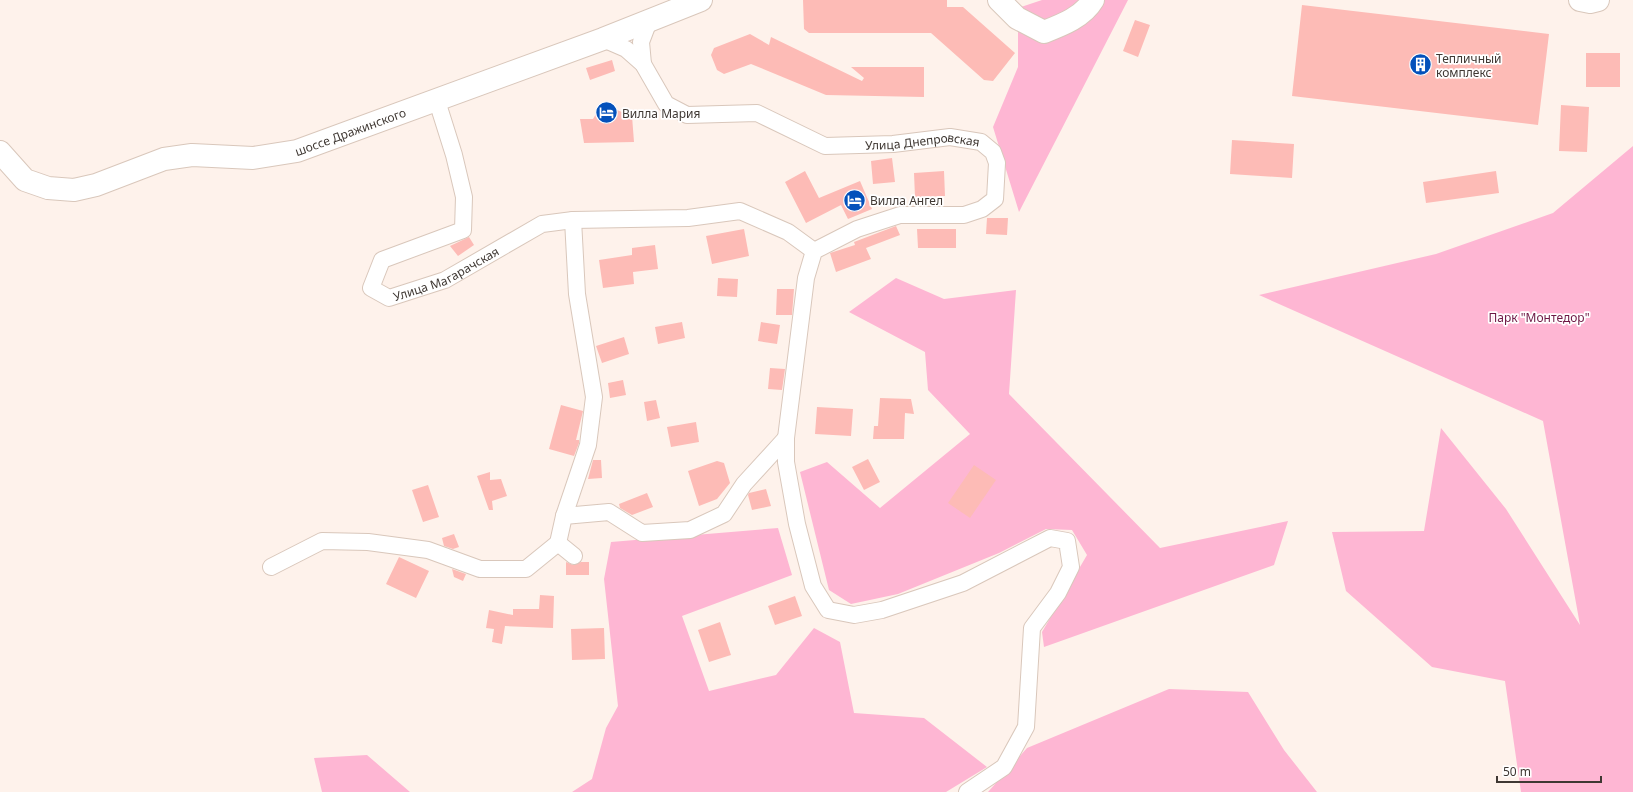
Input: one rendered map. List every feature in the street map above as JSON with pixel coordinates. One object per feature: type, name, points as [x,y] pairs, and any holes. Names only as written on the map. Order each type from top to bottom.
[{"type":"main road","name":"шоссе Дражинского","points":[[0,152],[25,180],[48,188],[74,190],[96,185],[164,159],[192,155],[253,158],[297,151],[603,39],[701,0]]},
{"type":"main road","points":[[999,0],[1017,18],[1044,32],[1065,24],[1089,7],[1093,0]]},
{"type":"main road","points":[[1580,0],[1590,2],[1598,0]]},
{"type":"street","name":"Улица Днепровская","points":[[643,64],[641,42],[649,21]]},
{"type":"street","name":"Улица Днепровская","points":[[603,39],[626,48],[643,64],[666,104],[687,115],[757,113],[826,146],[893,144],[950,137],[981,142],[993,152],[997,163],[995,199],[982,209],[964,215],[900,215],[857,229],[814,251]]},
{"type":"street","name":"Улица Магарачская","points":[[437,101],[454,155],[464,197],[463,230],[382,260],[371,288],[389,298],[445,280],[542,224],[573,220],[688,218],[740,212],[788,232],[814,251]]},
{"type":"street","points":[[271,567],[322,541],[368,542],[428,550],[480,569],[526,569],[558,542],[564,516],[588,445],[594,397],[577,294],[573,220]]},
{"type":"street","points":[[814,251],[806,278],[786,438],[786,462],[797,524],[813,586],[828,610],[854,615],[882,610],[963,583],[1050,538],[1067,541],[1071,567],[1058,594],[1032,628],[1026,727],[1004,767],[967,792]]},
{"type":"street","points":[[564,516],[609,512],[642,533],[690,530],[724,514],[744,484],[786,438]]},
{"type":"street","points":[[558,542],[574,556]]},
{"type":"green space","points":[[1042,0],[1128,0],[1019,212],[993,127],[1018,67],[1018,8]]},
{"type":"green space","name":"Парк \"Монтедор\"","points":[[1633,146],[1633,792],[1521,792],[1505,681],[1432,667],[1346,591],[1332,532],[1424,531],[1441,428],[1506,509],[1580,625],[1543,421],[1259,295],[1436,254],[1553,213]]},
{"type":"green space","points":[[896,278],[944,299],[1016,290],[1009,394],[1160,548],[1288,521],[1274,565],[1044,647],[1042,632],[1087,555],[1072,530],[1046,529],[999,553],[898,594],[851,604],[829,590],[800,472],[827,462],[880,508],[970,434],[928,390],[925,352],[849,312]]},
{"type":"green space","points":[[778,528],[792,575],[682,616],[709,691],[776,675],[814,628],[840,642],[854,713],[924,718],[987,767],[946,792],[572,792],[592,779],[606,728],[618,706],[604,579],[611,542]]},
{"type":"green space","points":[[1169,689],[1248,692],[1284,750],[1317,792],[988,792],[1027,748]]},
{"type":"green space","points":[[367,755],[410,792],[322,792],[314,758]]},
{"type":"building","points":[[803,0],[947,0],[947,7],[963,7],[1015,53],[993,81],[984,80],[931,33],[809,33],[804,29]]},
{"type":"building","name":"Тепличный комплекс","points":[[1302,5],[1549,34],[1538,125],[1292,96]]},
{"type":"building","points":[[1135,20],[1150,25],[1138,57],[1123,51]]},
{"type":"building","points":[[750,34],[769,45],[771,37],[862,81],[864,78],[851,67],[924,67],[924,97],[826,95],[751,64],[724,74],[717,70],[711,55],[714,48]]},
{"type":"building","points":[[1586,53],[1620,53],[1620,87],[1586,87]]},
{"type":"building","points":[[612,60],[615,71],[590,80],[586,68]]},
{"type":"building","points":[[602,104],[632,116],[634,142],[584,143],[580,119],[593,119]]},
{"type":"building","points":[[1561,105],[1589,107],[1587,152],[1559,151]]},
{"type":"building","points":[[1232,140],[1294,144],[1292,178],[1230,174]]},
{"type":"building","points":[[892,158],[895,182],[873,184],[871,161]]},
{"type":"building","points":[[805,171],[819,198],[860,181],[872,209],[848,219],[841,205],[806,223],[785,182]]},
{"type":"building","points":[[944,171],[945,196],[915,197],[914,173]]},
{"type":"building","points":[[1496,171],[1499,193],[1426,203],[1423,182]]},
{"type":"building","points":[[987,218],[1008,218],[1007,235],[986,234]]},
{"type":"building","points":[[896,226],[900,235],[866,248],[871,259],[836,272],[830,253],[855,245],[854,242]]},
{"type":"building","points":[[744,229],[749,256],[712,264],[706,236]]},
{"type":"building","points":[[917,229],[956,229],[956,248],[918,248]]},
{"type":"building","points":[[469,237],[474,245],[458,256],[450,246]]},
{"type":"building","points":[[655,245],[658,269],[633,272],[634,284],[603,288],[599,260],[632,255],[632,248]]},
{"type":"building","points":[[718,278],[738,279],[737,297],[717,296]]},
{"type":"building","points":[[777,289],[794,289],[792,315],[776,315]]},
{"type":"building","points":[[682,322],[685,338],[658,344],[655,327]]},
{"type":"building","points":[[761,322],[780,325],[777,344],[758,341]]},
{"type":"building","points":[[624,337],[629,354],[602,363],[596,346]]},
{"type":"building","points":[[770,368],[785,369],[782,390],[768,389]]},
{"type":"building","points":[[623,380],[626,395],[610,398],[608,383]]},
{"type":"building","points":[[880,398],[911,399],[914,414],[905,413],[904,439],[873,439],[874,426],[878,426]]},
{"type":"building","points":[[656,400],[660,418],[647,421],[644,402]]},
{"type":"building","points":[[561,405],[583,411],[576,440],[579,440],[579,443],[574,456],[549,449]]},
{"type":"building","points":[[817,407],[853,409],[851,436],[815,434]]},
{"type":"building","points":[[696,422],[699,442],[671,447],[667,427]]},
{"type":"building","points":[[868,459],[880,482],[864,490],[852,467]]},
{"type":"building","points":[[593,460],[601,460],[602,478],[588,479]]},
{"type":"building","points":[[717,461],[724,463],[730,483],[717,499],[699,506],[688,471]]},
{"type":"building","points":[[974,465],[996,480],[970,518],[948,503]]},
{"type":"building","points":[[490,472],[490,480],[501,479],[507,496],[492,501],[493,510],[489,510],[477,476]]},
{"type":"building","points":[[428,485],[439,517],[423,522],[412,490]]},
{"type":"building","points":[[766,489],[771,506],[752,510],[748,495],[749,493]]},
{"type":"building","points":[[647,493],[653,507],[632,515],[620,508],[619,504]]},
{"type":"building","points":[[454,534],[459,547],[453,549],[444,546],[442,538]]},
{"type":"building","points":[[399,557],[429,571],[416,598],[386,584]]},
{"type":"building","points":[[566,562],[573,565],[581,562],[589,562],[589,575],[566,575]]},
{"type":"building","points":[[452,569],[466,574],[463,581],[454,577]]},
{"type":"building","points":[[540,595],[554,596],[553,628],[505,626],[502,644],[492,642],[494,629],[486,628],[489,610],[513,615],[513,609],[539,609]]},
{"type":"building","points":[[795,596],[802,616],[775,625],[768,606]]},
{"type":"building","points":[[720,622],[731,655],[709,662],[698,630]]},
{"type":"building","points":[[604,628],[605,659],[572,660],[571,629]]},
{"type":"place","name":"Тепличный комплекс","points":[[1420,65]]},
{"type":"place","name":"Вилла Мария","points":[[606,113]]},
{"type":"place","name":"Вилла Ангел","points":[[854,200]]}]
